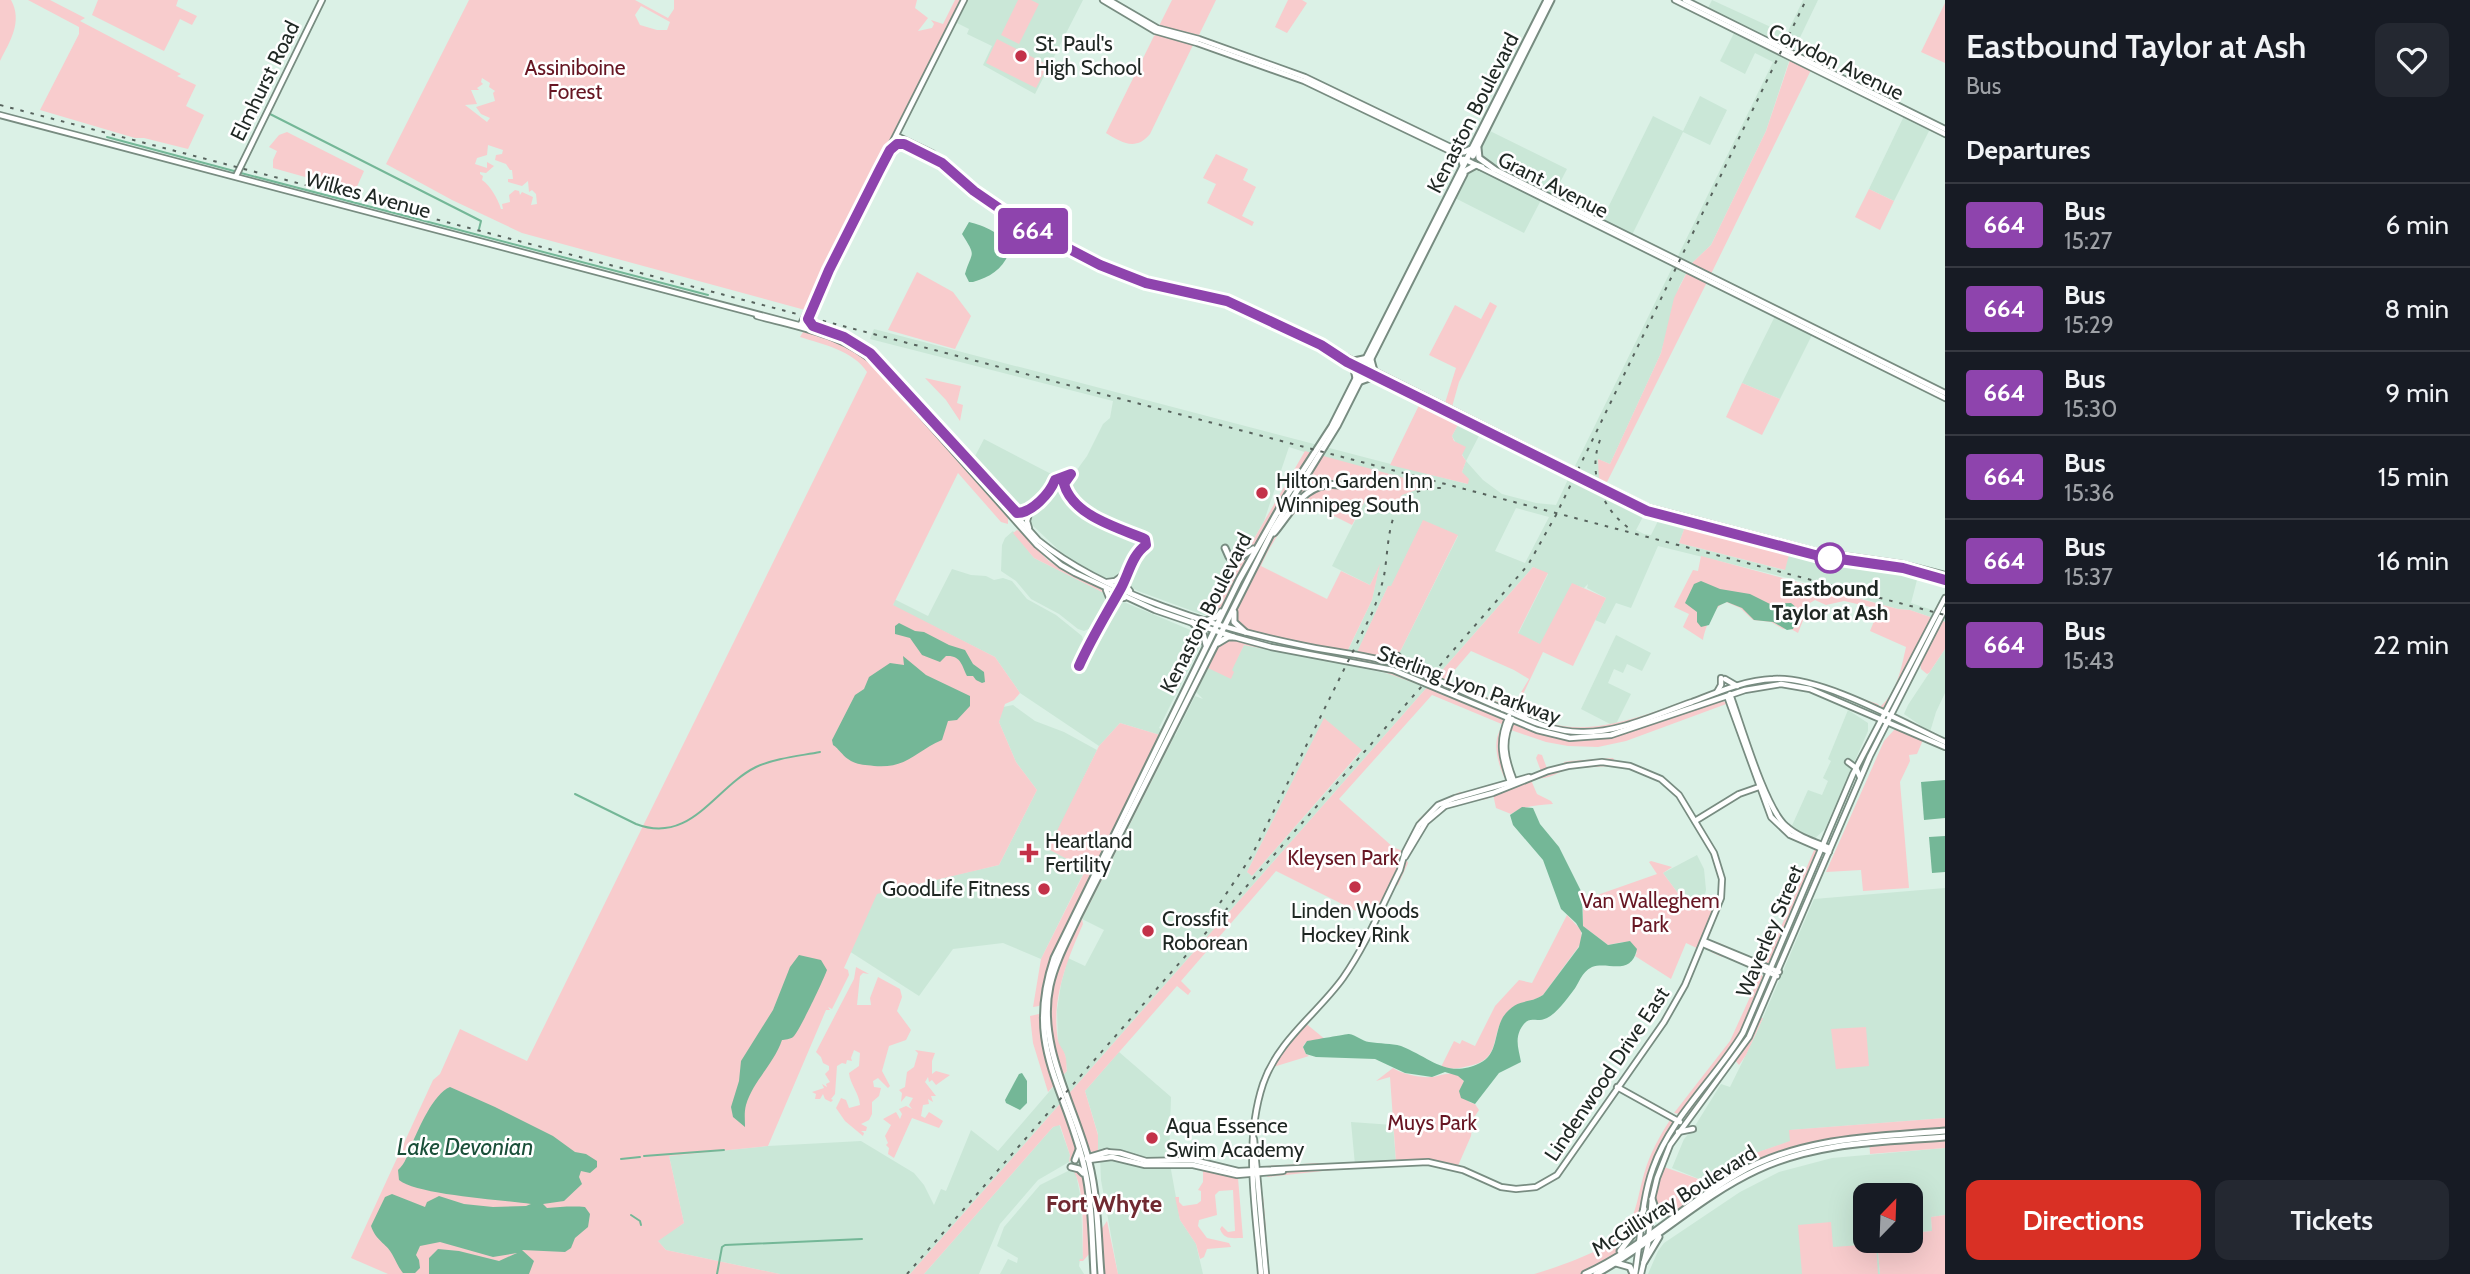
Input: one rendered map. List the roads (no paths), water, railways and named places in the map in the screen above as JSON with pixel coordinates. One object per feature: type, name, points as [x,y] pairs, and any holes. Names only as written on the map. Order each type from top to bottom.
[{"type":"main road","name":"Elmhurst Road","points":[[236,176],[322,0]]},
{"type":"main road","points":[[802,326],[964,0]]},
{"type":"main road","name":"Grant Avenue","points":[[1103,0],[1155,32],[1233,55],[1304,81],[1494,169],[1945,395]]},
{"type":"main road","name":"Grant Avenue","points":[[1110,0],[1157,28],[1213,43],[1305,78],[1458,151],[1482,167],[1945,395]]},
{"type":"main road","name":"Kenaston Boulevard","points":[[1094,1274],[1084,1159],[1049,1030],[1048,1002],[1052,977],[1078,917],[1234,608],[1289,501],[1330,438],[1549,0]]},
{"type":"main road","name":"Kenaston Boulevard","points":[[1469,159],[1478,146],[1549,0]]},
{"type":"main road","name":"Corydon Avenue","points":[[1675,0],[1945,132]]},
{"type":"main road","name":"Corydon Avenue","points":[[1685,0],[1945,132]]},
{"type":"main road","name":"Wilkes Avenue","points":[[0,115],[802,326]]},
{"type":"main road","points":[[901,129],[905,142]]},
{"type":"main road","points":[[896,138],[942,163],[974,191],[1010,216],[1069,250],[1146,283],[1227,301],[1321,345],[1639,508],[1832,559],[1903,568],[1945,579]]},
{"type":"main road","points":[[1458,151],[1469,150],[1478,138]]},
{"type":"main road","points":[[890,150],[905,142]]},
{"type":"main road","points":[[1478,146],[1479,158],[1494,169]]},
{"type":"main road","points":[[1449,150],[1461,159],[1464,169],[1482,167]]},
{"type":"main road","points":[[802,326],[808,319],[829,270]]},
{"type":"main road","points":[[808,319],[811,325],[825,331]]},
{"type":"main road","name":"Sterling Lyon Parkway","points":[[802,326],[844,337],[865,349],[1033,534],[1065,560],[1104,584]]},
{"type":"main road","name":"Sterling Lyon Parkway","points":[[802,326],[846,342],[868,356],[1021,528],[1061,565],[1192,622],[1387,662],[1398,656],[1409,669],[1502,709],[1522,724],[1559,736],[1597,737],[1626,731],[1716,700],[1728,693]]},
{"type":"main road","points":[[1354,363],[1370,359],[1375,374]]},
{"type":"main road","points":[[1354,363],[1359,379],[1375,374],[1647,507],[1825,554],[1909,565],[1945,579]]},
{"type":"main road","name":"Kenaston Boulevard","points":[[1082,1149],[1045,1044],[1042,1019],[1046,981],[1061,941],[1225,607],[1258,544],[1326,437],[1359,379]]},
{"type":"main road","points":[[900,385],[911,387],[913,400]]},
{"type":"main road","points":[[1263,551],[1312,489],[1322,484],[1340,485]]},
{"type":"main road","points":[[1011,509],[1017,513],[1028,513],[1027,524],[1033,534]]},
{"type":"main road","points":[[1011,516],[1012,526],[1021,528]]},
{"type":"main road","points":[[1774,545],[1781,542]]},
{"type":"main road","points":[[1225,548],[1230,557],[1238,559],[1258,544]]},
{"type":"main road","points":[[1124,577],[1131,597],[1119,598],[1110,603],[1104,584],[1124,577]]},
{"type":"main road","name":"Sterling Lyon Parkway","points":[[1131,597],[1208,620],[1215,627]]},
{"type":"main road","name":"Waverley Street","points":[[1649,1234],[1652,1199],[1662,1162],[1682,1121],[1737,1042],[1764,985],[1853,774],[1945,598]]},
{"type":"main road","points":[[1208,620],[1217,617],[1225,607]]},
{"type":"main road","points":[[1234,608],[1234,622],[1245,632]]},
{"type":"main road","name":"Waverley Street","points":[[1641,1274],[1645,1241],[1644,1209],[1653,1168],[1668,1136],[1743,1046],[1778,974],[1861,779],[1945,609]]},
{"type":"main road","points":[[1192,622],[1203,633],[1206,646]]},
{"type":"main road","name":"Sterling Lyon Parkway","points":[[1224,630],[1234,637],[1271,647],[1393,670],[1496,713],[1563,730],[1602,731],[1716,693],[1728,693]]},
{"type":"main road","points":[[1216,646],[1223,639],[1234,637]]},
{"type":"main road","points":[[1716,693],[1723,679],[1738,689],[1793,685],[1810,689],[1867,713],[1883,716]]},
{"type":"main road","points":[[1829,850],[1812,843],[1783,824],[1761,787],[1728,693],[1770,679],[1794,679],[1820,686],[1878,711],[1896,726],[1945,744]]},
{"type":"main road","points":[[1732,705],[1738,689]]},
{"type":"main road","points":[[1878,711],[1894,698]]},
{"type":"main road","points":[[1716,700],[1732,705]]},
{"type":"main road","points":[[1502,709],[1516,705],[1528,720]]},
{"type":"main road","points":[[1896,708],[1896,713],[1905,723]]},
{"type":"main road","points":[[1859,710],[1883,716]]},
{"type":"main road","points":[[1496,713],[1506,727]]},
{"type":"main road","points":[[1867,713],[1878,728]]},
{"type":"main road","points":[[1511,716],[1506,727],[1504,753],[1513,784]]},
{"type":"main road","points":[[1889,720],[1905,723],[1945,744]]},
{"type":"main road","points":[[1889,720],[1916,728]]},
{"type":"main road","points":[[1506,727],[1522,724]]},
{"type":"main road","points":[[1881,736],[1896,726]]},
{"type":"main road","points":[[1848,764],[1860,760]]},
{"type":"main road","name":"Lindenwood Drive East","points":[[1096,1156],[1123,1158],[1145,1165],[1185,1164],[1232,1175],[1256,1172],[1298,1169],[1428,1162],[1463,1170],[1501,1187],[1535,1187],[1550,1180],[1562,1171],[1617,1087],[1671,1012],[1719,907],[1722,879],[1717,860],[1679,795],[1661,779],[1649,772],[1623,764],[1602,762],[1577,765],[1548,771],[1453,802],[1440,809],[1423,826],[1350,967],[1337,986],[1287,1041],[1270,1068],[1258,1105],[1254,1138],[1256,1172],[1264,1274]]},
{"type":"main road","points":[[1848,764],[1856,768],[1861,779]]},
{"type":"main road","points":[[1848,764],[1853,774]]},
{"type":"main road","points":[[1695,821],[1739,794],[1761,787]]},
{"type":"main road","points":[[1812,843],[1829,831]]},
{"type":"main road","points":[[1812,843],[1817,850],[1818,859]]},
{"type":"main road","points":[[1704,942],[1778,974]]},
{"type":"main road","points":[[1761,967],[1769,964],[1776,956]]},
{"type":"main road","points":[[1761,967],[1765,977],[1764,985]]},
{"type":"main road","points":[[1617,1087],[1682,1121]]},
{"type":"main road","points":[[1678,1133],[1693,1129]]},
{"type":"main road","name":"McGillivray Boulevard","points":[[1585,1274],[1639,1247],[1649,1234],[1745,1170],[1799,1148],[1846,1140],[1945,1131]]},
{"type":"main road","name":"McGillivray Boulevard","points":[[1596,1274],[1734,1182],[1764,1166],[1793,1156],[1842,1145],[1945,1137]]},
{"type":"main road","points":[[1082,1149],[1096,1156],[1091,1168]]},
{"type":"main road","points":[[1082,1149],[1084,1159],[1107,1152]]},
{"type":"main road","name":"Lindenwood Drive East","points":[[1084,1159],[1107,1152],[1146,1161],[1189,1160],[1227,1170],[1256,1172]]},
{"type":"main road","name":"Kenaston Boulevard","points":[[1084,1159],[1091,1168],[1101,1274]]},
{"type":"main road","points":[[1071,1167],[1079,1169],[1086,1177]]},
{"type":"main road","points":[[1652,1199],[1656,1209],[1664,1214],[1675,1213],[1688,1206]]},
{"type":"main road","points":[[1634,1274],[1626,1264],[1615,1260],[1631,1238],[1644,1209]]},
{"type":"main road","points":[[1644,1262],[1653,1245],[1668,1228]]},
{"type":"main road","points":[[1634,1274],[1639,1247]]},
{"type":"water","points":[[969,222],[999,235],[1010,250],[996,271],[973,282],[969,282],[965,274],[972,254],[962,234]]},
{"type":"water","points":[[1701,581],[1720,589],[1750,594],[1770,604],[1791,603],[1797,608],[1799,617],[1793,629],[1787,630],[1773,622],[1754,620],[1742,608],[1727,602],[1718,606],[1709,625],[1701,627],[1697,622],[1697,612],[1685,603],[1694,584]]},
{"type":"water","points":[[899,623],[965,650],[973,664],[984,672],[985,682],[967,676],[955,657],[946,656],[940,662],[922,655],[910,638],[895,634],[895,626]]},
{"type":"water","points":[[903,656],[926,675],[970,696],[970,706],[957,720],[948,721],[942,740],[903,762],[885,766],[855,763],[833,745],[832,740],[855,695],[864,689],[869,677],[890,663],[904,665]]},
{"type":"water","points":[[1945,780],[1945,818],[1924,820],[1921,782]]},
{"type":"water","points":[[1522,807],[1533,808],[1540,824],[1559,847],[1582,893],[1583,926],[1608,945],[1630,941],[1637,949],[1630,963],[1592,967],[1585,972],[1571,994],[1554,1013],[1542,1020],[1526,1022],[1518,1038],[1521,1062],[1499,1073],[1475,1104],[1461,1098],[1459,1091],[1464,1081],[1445,1072],[1432,1077],[1405,1073],[1375,1059],[1316,1057],[1306,1054],[1303,1047],[1307,1041],[1349,1034],[1366,1041],[1401,1046],[1448,1068],[1468,1067],[1480,1063],[1490,1055],[1500,1023],[1508,1011],[1518,1004],[1543,995],[1579,947],[1582,933],[1561,909],[1543,860],[1513,825],[1510,815]]},
{"type":"water","points":[[1945,836],[1945,872],[1932,873],[1929,837]]},
{"type":"water","points":[[799,955],[821,960],[827,970],[796,1034],[782,1040],[753,1088],[745,1108],[745,1127],[733,1117],[731,1107],[739,1081],[741,1061],[773,1010],[790,967]]},
{"type":"water","points":[[1022,1073],[1027,1081],[1027,1103],[1020,1110],[1005,1100]]},
{"type":"water","name":"Lake Devonian","points":[[450,1087],[553,1136],[575,1152],[586,1154],[597,1161],[597,1167],[590,1173],[581,1171],[579,1177],[582,1184],[564,1201],[543,1204],[547,1208],[585,1207],[590,1214],[588,1227],[575,1238],[571,1248],[565,1252],[522,1250],[534,1261],[529,1274],[429,1274],[429,1258],[438,1249],[499,1261],[517,1253],[493,1257],[440,1242],[420,1246],[416,1255],[420,1268],[415,1273],[403,1273],[390,1250],[373,1231],[371,1226],[385,1197],[392,1194],[425,1207],[427,1202],[439,1196],[464,1204],[493,1207],[531,1204],[423,1190],[399,1180],[398,1170],[405,1162],[427,1112]]},
{"type":"waterway","points":[[270,114],[481,221],[479,229]]},
{"type":"waterway","points":[[107,137],[234,171]]},
{"type":"waterway","points":[[241,173],[708,295]]},
{"type":"waterway","points":[[575,794],[636,824],[655,828],[672,827],[687,821],[741,776],[756,767],[780,759],[820,752]]},
{"type":"waterway","points":[[644,1156],[724,1150]]},
{"type":"waterway","points":[[621,1159],[640,1157]]},
{"type":"waterway","points":[[631,1215],[640,1221],[641,1225]]},
{"type":"waterway","points":[[717,1274],[722,1247],[725,1245],[862,1239]]},
{"type":"railway","points":[[907,1274],[1528,565],[1556,515],[1806,0]]},
{"type":"railway","points":[[0,105],[1945,615]]},
{"type":"railway","points":[[1600,440],[1595,466],[1600,491],[1613,514],[1633,531]]},
{"type":"railway","points":[[1220,903],[1251,857],[1372,613],[1384,576],[1390,530],[1400,504],[1410,495],[1444,488]]},
{"type":"place","name":"St. Paul's High School","points":[[1021,56]]},
{"type":"place","name":"Hilton Garden Inn Winnipeg South","points":[[1262,493]]},
{"type":"place","name":"Eastbound Taylor at Ash","points":[[1830,558]]},
{"type":"place","name":"Heartland Fertility","points":[[1029,853]]},
{"type":"place","name":"Linden Woods Hockey Rink","points":[[1355,887]]},
{"type":"place","name":"GoodLife Fitness","points":[[1044,889]]},
{"type":"place","name":"Crossfit Roborean","points":[[1148,931]]},
{"type":"place","name":"Aqua Essence Swim Academy","points":[[1152,1138]]},
{"type":"district","name":"Fort Whyte","points":[[1104,1204]]},
{"type":"park label","name":"Assiniboine Forest","points":[[575,80]]},
{"type":"park label","name":"Kleysen Park","points":[[1343,858]]},
{"type":"park label","name":"Van Walleghem Park","points":[[1650,913]]},
{"type":"park label","name":"Muys Park","points":[[1432,1123]]}]
